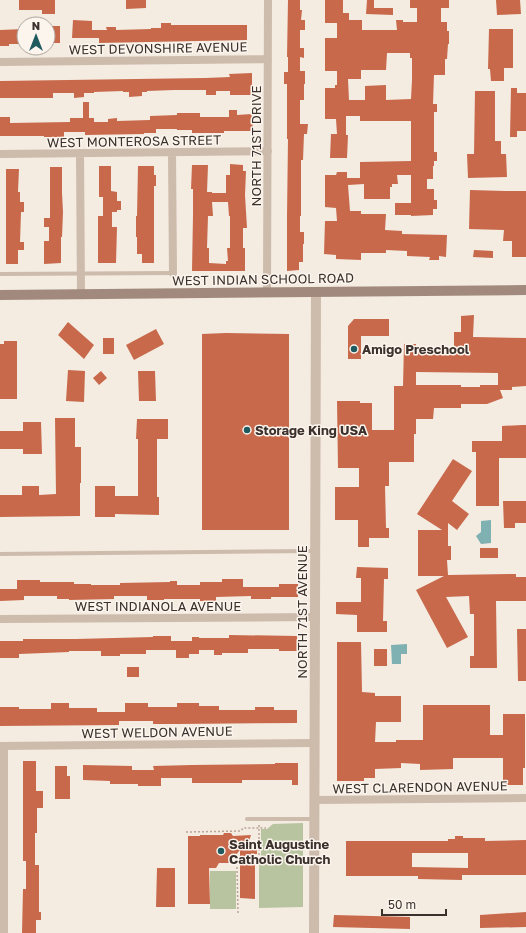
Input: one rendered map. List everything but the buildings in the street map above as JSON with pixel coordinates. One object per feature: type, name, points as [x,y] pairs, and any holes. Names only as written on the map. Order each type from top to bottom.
[{"type":"main road","name":"WEST INDIAN SCHOOL ROAD","points":[[0,295],[526,290]]},
{"type":"street","name":"NORTH 71ST DRIVE","points":[[267,292],[268,0]]},
{"type":"street","name":"WEST DEVONSHIRE AVENUE","points":[[0,62],[268,59]]},
{"type":"street","points":[[172,152],[172,273]]},
{"type":"street","name":"WEST MONTEROSA STREET","points":[[0,154],[268,152]]},
{"type":"street","points":[[80,153],[81,294]]},
{"type":"street","name":"NORTH 71ST AVENUE","points":[[314,933],[316,292]]},
{"type":"street","name":"WEST INDIANOLA AVENUE","points":[[0,620],[316,617]]},
{"type":"street","name":"WEST WELDON AVENUE","points":[[2,746],[315,742]]},
{"type":"street","points":[[2,746],[4,933]]},
{"type":"street","name":"WEST CLARENDON AVENUE","points":[[315,800],[526,798]]},
{"type":"lane","points":[[0,274],[172,273]]},
{"type":"lane","points":[[0,554],[315,551]]},
{"type":"lane","points":[[247,819],[315,819]]},
{"type":"path","points":[[259,819],[259,859]]},
{"type":"path","points":[[186,832],[241,831],[243,828],[266,828]]},
{"type":"path","points":[[237,867],[238,913]]},
{"type":"green space","points":[[303,823],[303,907],[259,908],[261,829],[267,829],[273,824]]},
{"type":"green space","points":[[210,871],[236,871],[236,909],[210,909]]},
{"type":"water","points":[[491,520],[491,543],[481,544],[476,536],[481,532],[481,521]]},
{"type":"water","points":[[407,644],[407,654],[401,654],[401,664],[392,664],[391,645]]},
{"type":"place","name":"Amigo Preschool","points":[[354,349]]},
{"type":"place","name":"Storage King USA","points":[[247,430]]},
{"type":"place","name":"Saint Augustine Catholic Church","points":[[221,851]]}]
